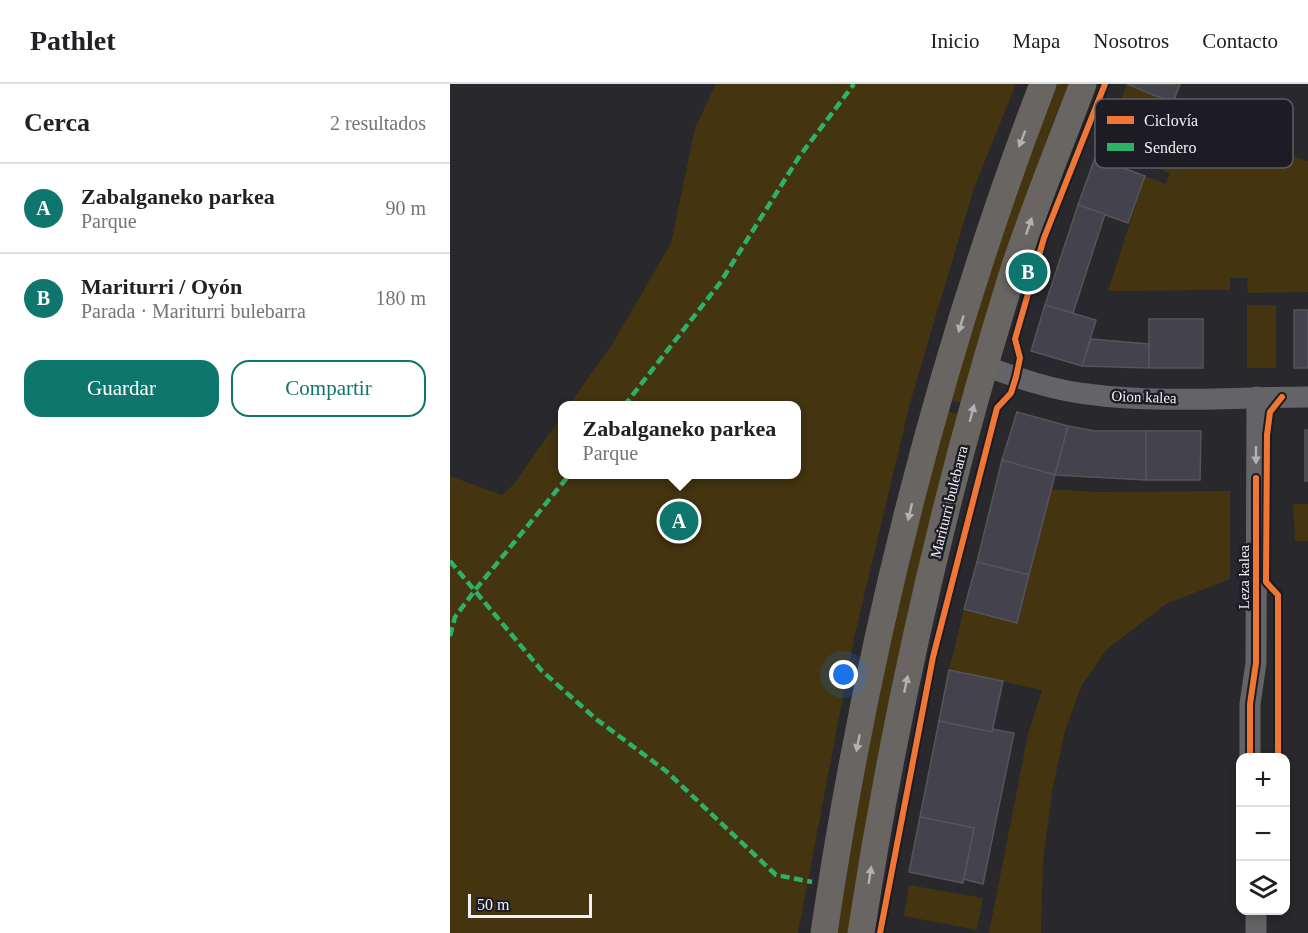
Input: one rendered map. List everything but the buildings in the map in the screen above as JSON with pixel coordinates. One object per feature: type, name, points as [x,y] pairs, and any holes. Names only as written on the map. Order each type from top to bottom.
[{"type":"main road","points":[[824,933],[871,677],[914,492],[987,237],[1043,84]]},
{"type":"main road","name":"Mariturri bulebarra","points":[[861,933],[906,683],[985,366],[1048,170],[1083,84]]},
{"type":"street","name":"Oion kalea","points":[[985,366],[1057,389],[1088,395],[1150,398],[1308,397]]},
{"type":"street","name":"Leza kalea","points":[[1250,753],[1250,704],[1256,663],[1257,397]]},
{"type":"street","points":[[1256,915],[1256,933]]},
{"type":"shaded area","points":[[716,84],[1016,84],[974,188],[910,403],[855,634],[798,933],[450,933],[450,476],[502,495],[514,484],[558,421],[558,479],[801,479],[801,401],[572,401],[613,343],[671,243],[695,128]]},
{"type":"shaded area","points":[[1053,84],[1071,84],[966,404],[950,400],[998,238]]},
{"type":"shaded area","points":[[1127,84],[1163,99],[1121,99]]},
{"type":"shaded area","points":[[1293,156],[1308,161],[1308,292],[1248,293],[1247,278],[1230,278],[1230,290],[1108,291],[1145,176],[1165,184],[1170,173],[1156,168],[1293,168]]},
{"type":"shaded area","points":[[1247,305],[1276,305],[1276,368],[1247,368]]},
{"type":"shaded area","points":[[946,411],[963,415],[851,933],[833,933],[864,759],[900,596]]},
{"type":"shaded area","points":[[1051,489],[1098,492],[1230,491],[1230,579],[1166,604],[1106,650],[1081,687],[1065,731],[1052,792],[1043,862],[1041,933],[989,933],[1028,734],[1042,690],[949,670],[964,609],[1018,623]]},
{"type":"shaded area","points":[[1293,504],[1308,504],[1308,541],[1295,541]]},
{"type":"shaded area","points":[[909,885],[983,898],[977,930],[904,916]]},
{"type":"marked path","points":[[628,401],[720,283],[799,157],[854,84]]},
{"type":"marked path","points":[[450,636],[455,617],[566,479]]},
{"type":"marked path","points":[[450,561],[542,671],[596,719],[666,771],[776,875],[812,882]]},
{"type":"cycle path","points":[[1099,99],[1105,84]]},
{"type":"cycle path","points":[[880,933],[933,657],[997,408],[1011,393],[1016,377],[1020,358],[1015,339],[1044,238],[1095,109]]},
{"type":"cycle path","points":[[1278,753],[1278,595],[1266,582],[1267,435],[1270,412],[1282,397]]},
{"type":"cycle path","points":[[1250,753],[1250,704],[1256,663],[1256,478]]},
{"type":"place","name":"Mariturri / Oyón","points":[[1028,272]]},
{"type":"place","name":"Zabalganeko parkea","points":[[679,521]]}]
